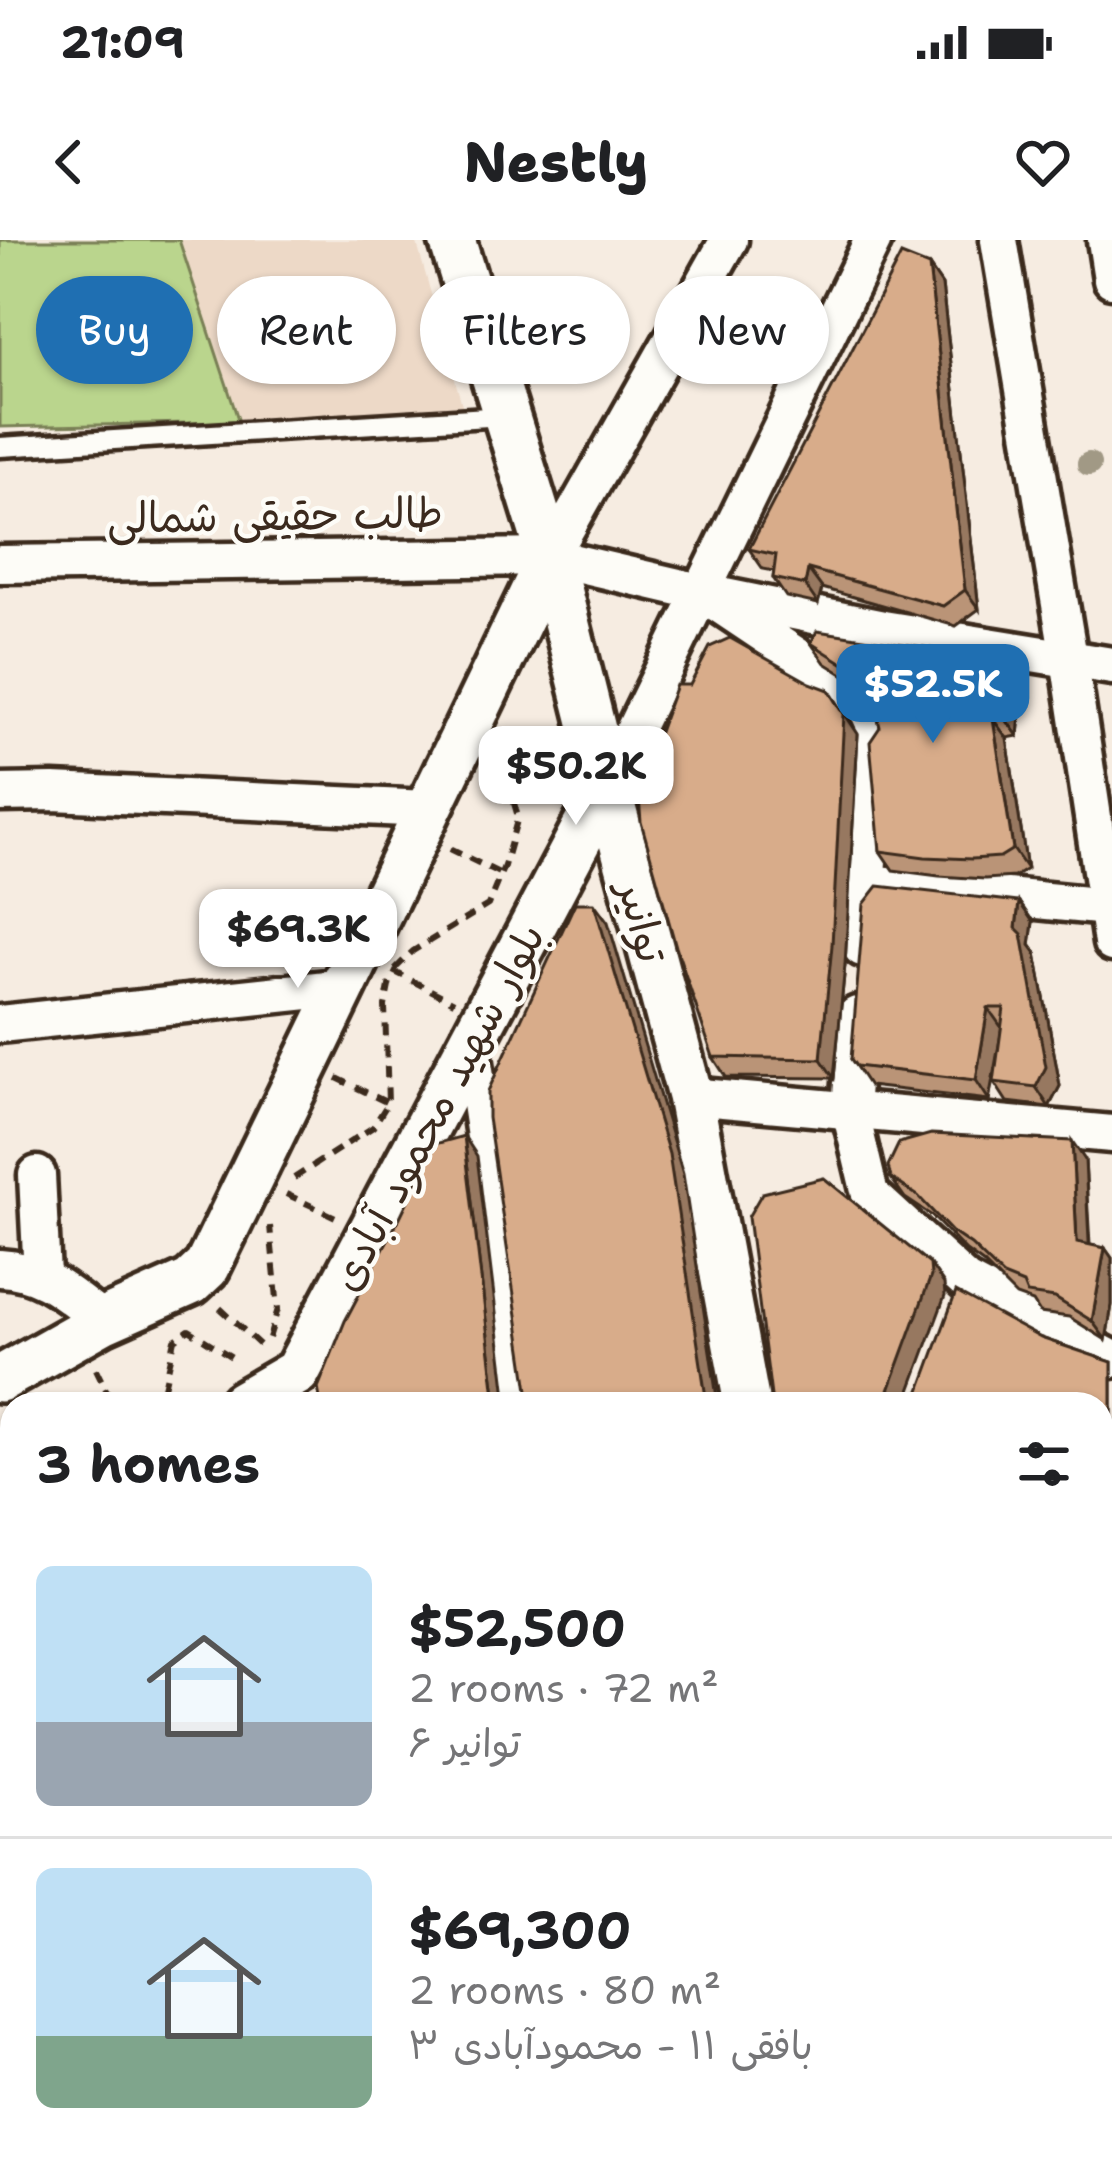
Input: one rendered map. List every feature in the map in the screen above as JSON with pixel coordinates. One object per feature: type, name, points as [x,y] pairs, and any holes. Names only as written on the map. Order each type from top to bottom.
[{"type":"street","name":"توانیر","points":[[452,240],[550,557],[690,1096],[745,1392]]},
{"type":"street","points":[[0,1379],[103,1321],[190,1282],[207,1267],[550,557],[729,240]]},
{"type":"street","points":[[607,786],[873,240]]},
{"type":"street","points":[[866,883],[1109,925],[998,240]]},
{"type":"street","points":[[1106,240],[1112,279]]},
{"type":"street","name":"طالب حقیقی شمالی","points":[[0,564],[550,557],[883,629],[1112,666]]},
{"type":"street","points":[[700,592],[864,701],[874,723],[850,1111],[870,1194],[966,1282],[1112,1359]]},
{"type":"street","name":"بلوار شهید محمود آبادی","points":[[288,1375],[370,1233],[607,786]]},
{"type":"street","points":[[0,793],[53,792],[422,821]]},
{"type":"street","points":[[0,1024],[345,987]]},
{"type":"street","points":[[478,1030],[523,1392]]},
{"type":"street","points":[[690,1096],[850,1111],[999,1113],[1112,1134]]},
{"type":"street","points":[[37,1174],[42,1276]]},
{"type":"street","points":[[0,1268],[42,1276],[103,1321]]},
{"type":"street","points":[[951,1323],[966,1282]]},
{"type":"street","points":[[261,1392],[288,1375]]},
{"type":"lane","points":[[0,447],[508,416]]},
{"type":"path","points":[[277,1202],[291,1181],[373,1127],[388,1103],[385,1006],[393,971],[413,951],[488,905],[501,874],[518,817],[499,751],[475,713]]},
{"type":"path","points":[[422,821],[501,874]]},
{"type":"path","points":[[393,971],[478,1030]]},
{"type":"path","points":[[307,1063],[388,1103]]},
{"type":"path","points":[[283,1192],[370,1233]]},
{"type":"path","points":[[269,1225],[288,1375]]},
{"type":"path","points":[[190,1282],[288,1375]]},
{"type":"path","points":[[163,1392],[175,1340],[190,1330],[238,1362],[288,1375]]},
{"type":"shaded area","points":[[179,240],[416,240],[426,276],[420,276],[420,384],[456,384],[464,412],[239,422],[226,384],[396,384],[396,276],[217,276],[217,355]]},
{"type":"green space","points":[[0,240],[179,240],[191,276],[36,276],[36,384],[193,384],[193,282],[217,355],[217,384],[226,384],[239,422],[0,427]]},
{"type":"building","points":[[901,255],[929,266],[965,590],[943,606],[808,569],[805,585],[773,578],[776,555],[749,549]]},
{"type":"building","points":[[817,631],[1010,660],[1004,717],[993,719],[1013,849],[1000,857],[972,859],[880,851],[870,742],[880,727],[872,695],[860,674],[811,643]]},
{"type":"building","points":[[730,638],[829,690],[844,714],[821,1059],[713,1057],[641,822],[639,797],[676,685],[690,685],[710,647]]},
{"type":"building","points":[[878,886],[1019,902],[1016,928],[1022,934],[1046,1067],[1036,1087],[994,1082],[1004,1008],[988,1008],[976,1080],[856,1066],[851,1059],[864,904]]},
{"type":"building","points":[[575,903],[594,903],[669,1154],[705,1392],[528,1392],[488,1091]]},
{"type":"building","points":[[931,1134],[1072,1141],[1077,1242],[1105,1248],[1092,1321],[1055,1298],[1027,1294],[1023,1284],[1003,1276],[918,1196],[891,1178],[888,1166],[899,1143]]},
{"type":"building","points":[[464,1136],[495,1392],[319,1392],[345,1321],[435,1144]]},
{"type":"building","points":[[824,1178],[930,1264],[931,1276],[888,1392],[770,1392],[748,1217],[762,1193]]},
{"type":"building","points":[[956,1292],[1041,1338],[1112,1362],[1112,1392],[919,1392]]}]
